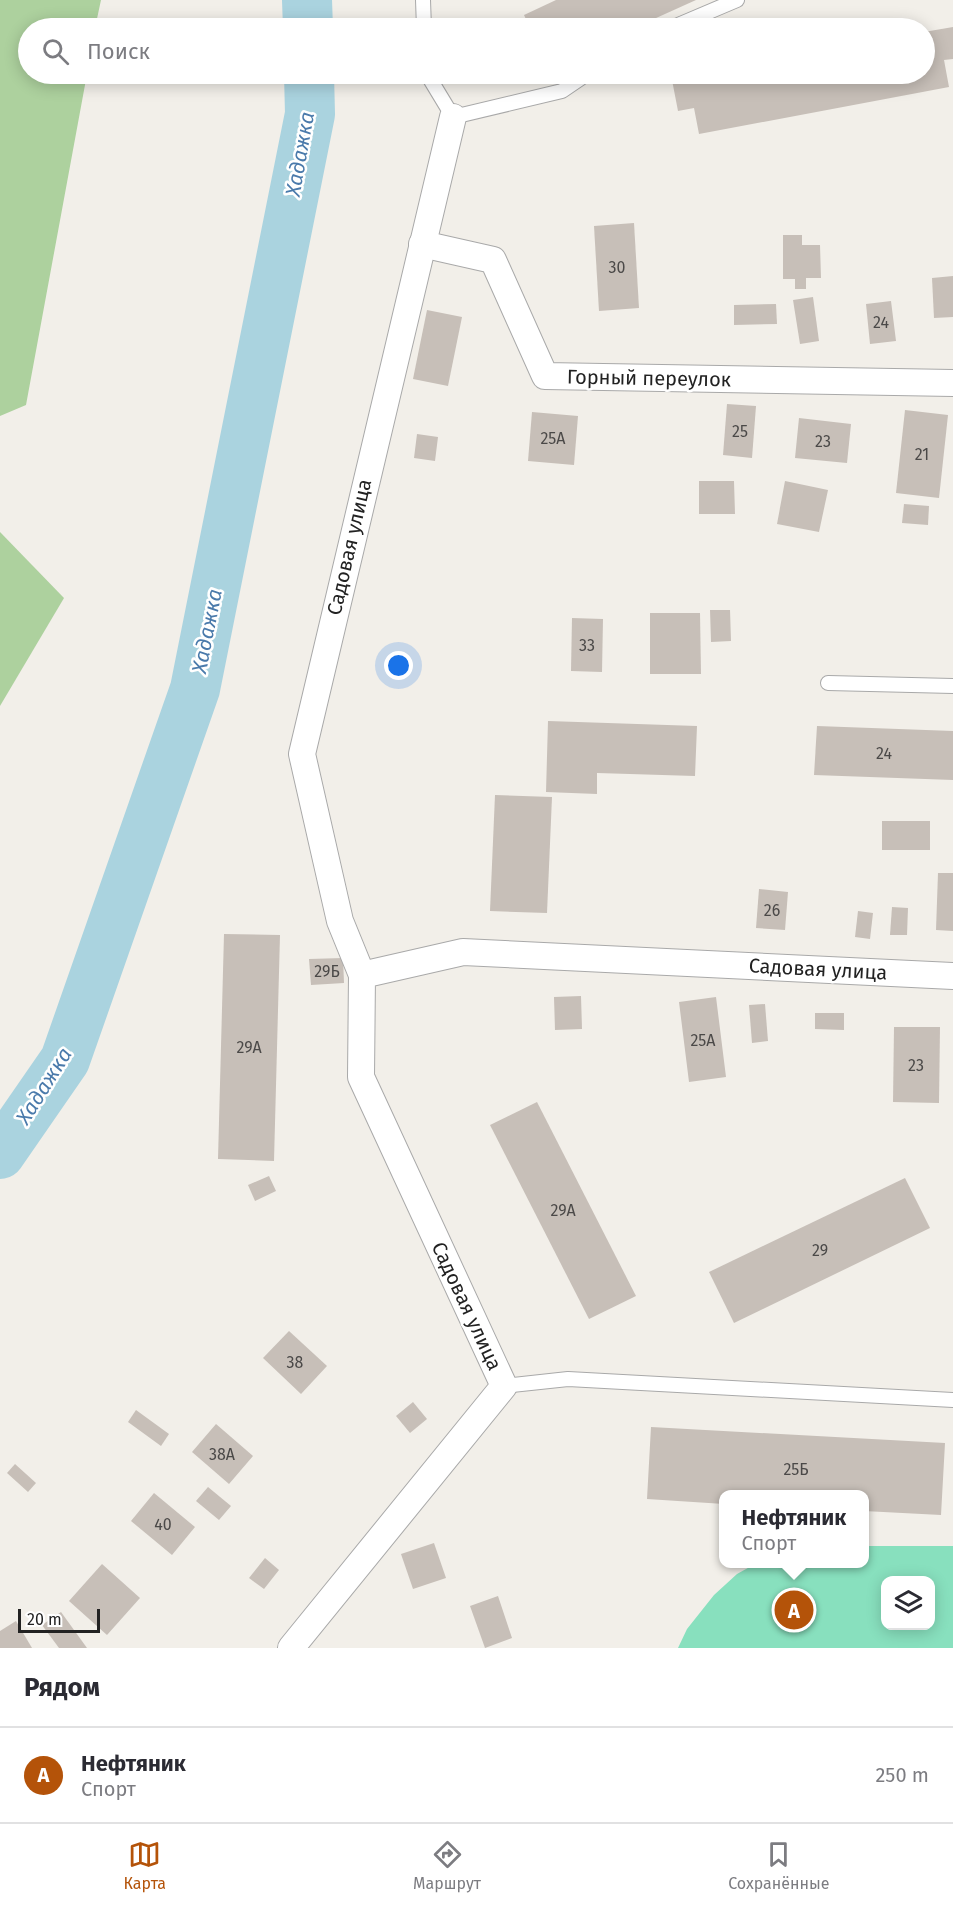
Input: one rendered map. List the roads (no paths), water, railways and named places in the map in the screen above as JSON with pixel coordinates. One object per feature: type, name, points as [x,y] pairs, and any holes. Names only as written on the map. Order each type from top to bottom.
[{"type":"street","name":"Садовая улица","points":[[291,1648],[504,1386],[361,1077],[362,975],[340,921],[302,754],[453,117]]},
{"type":"street","name":"Горный переулок","points":[[422,244],[492,260],[545,376],[953,383]]},
{"type":"street","name":"Садовая улица","points":[[362,975],[464,952],[953,976]]},
{"type":"lane","points":[[423,0],[424,18]]},
{"type":"lane","points":[[695,18],[737,0]]},
{"type":"lane","points":[[433,84],[453,117],[562,91],[572,84]]},
{"type":"lane","points":[[828,683],[953,686]]},
{"type":"lane","points":[[504,1386],[568,1379],[953,1400]]},
{"type":"waterway","name":"Хадажка","points":[[307,0],[308,18]]},
{"type":"waterway","name":"Хадажка","points":[[0,1154],[65,1060],[195,689],[310,114],[309,84]]},
{"type":"place","name":"Нефтяник","points":[[794,1610]]}]
